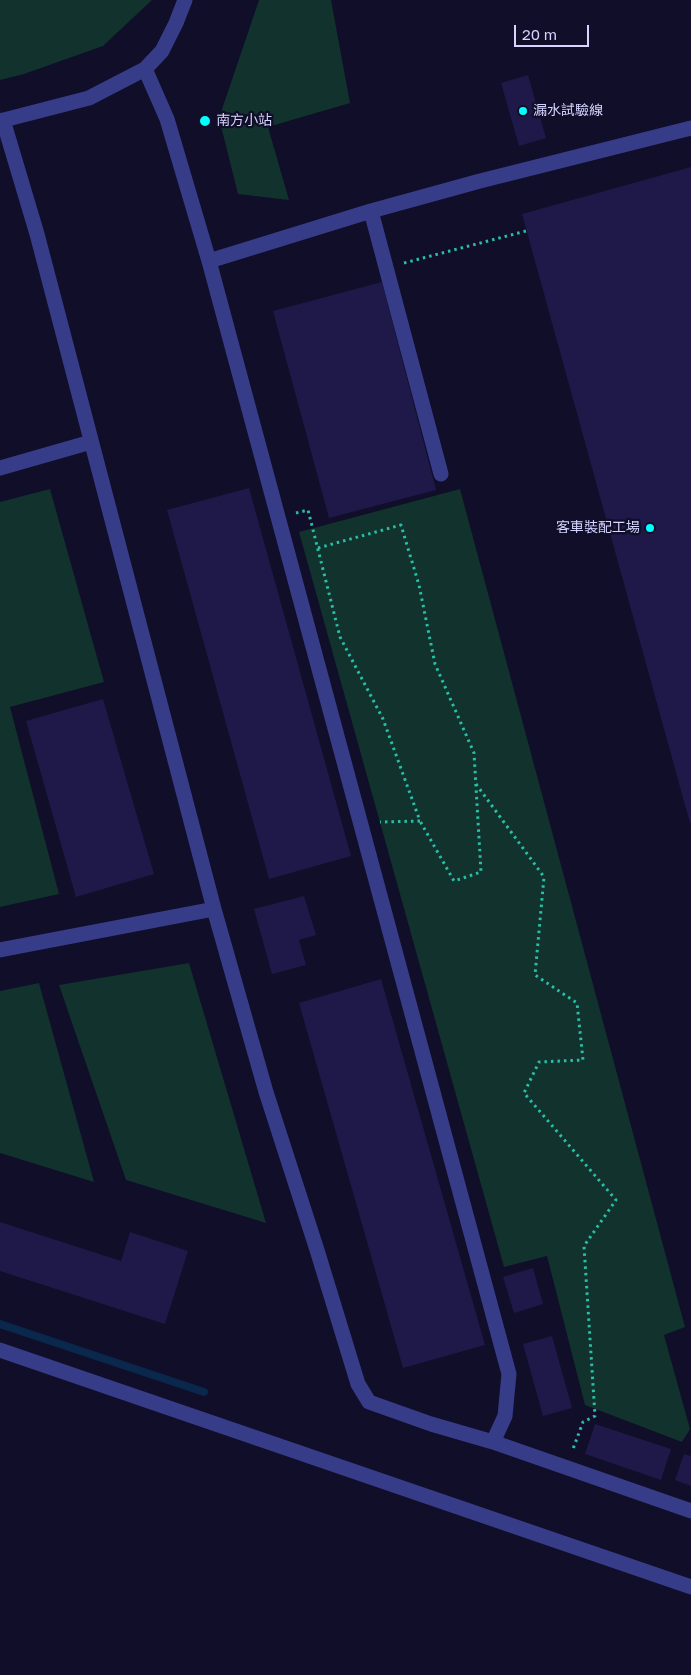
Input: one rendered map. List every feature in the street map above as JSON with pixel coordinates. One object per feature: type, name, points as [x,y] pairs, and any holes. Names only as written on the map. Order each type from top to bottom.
[{"type":"street","points":[[185,0],[162,50],[145,69],[89,98],[2,121],[37,234],[214,909],[266,1092],[318,1250],[358,1384],[368,1402],[431,1424],[494,1442],[691,1511]]},
{"type":"street","points":[[145,69],[167,119],[209,261],[509,1374],[506,1416],[494,1442]]},
{"type":"street","points":[[209,261],[372,211],[480,181],[691,128]]},
{"type":"street","points":[[372,211],[441,474]]},
{"type":"street","points":[[0,468],[91,442]]},
{"type":"street","points":[[0,950],[214,909]]},
{"type":"street","points":[[0,1350],[691,1587]]},
{"type":"path","points":[[399,264],[526,230]]},
{"type":"path","points":[[278,518],[308,510],[340,638],[383,719],[420,821],[454,881],[481,872],[474,753],[435,664],[419,585],[401,525],[318,548]]},
{"type":"path","points":[[476,784],[544,878],[535,975],[577,1004],[583,1060],[540,1062],[524,1093],[616,1200],[584,1246],[595,1416],[582,1422],[567,1467]]},
{"type":"path","points":[[361,826],[372,822],[420,821]]},
{"type":"green space","points":[[0,0],[152,0],[103,46],[24,74],[0,80]]},
{"type":"green space","points":[[259,0],[331,0],[350,103],[268,127],[289,200],[238,194],[219,118]]},
{"type":"green space","points":[[50,489],[104,682],[10,707],[59,894],[0,907],[0,502]]},
{"type":"green space","points":[[460,489],[685,1327],[664,1335],[690,1429],[682,1442],[585,1405],[547,1256],[504,1267],[299,532]]},
{"type":"green space","points":[[189,963],[266,1223],[126,1180],[59,985]]},
{"type":"green space","points":[[39,983],[94,1182],[0,1153],[0,991]]},
{"type":"building","name":"漏水試驗線","points":[[528,75],[546,138],[519,146],[501,83]]},
{"type":"building","name":"客車裝配工場","points":[[691,167],[691,823],[690,823],[522,214]]},
{"type":"building","points":[[382,282],[436,490],[329,518],[273,311]]},
{"type":"building","points":[[249,488],[351,856],[269,879],[167,510]]},
{"type":"building","points":[[103,699],[154,874],[76,897],[26,721]]},
{"type":"building","points":[[304,896],[316,935],[299,940],[306,965],[272,974],[254,909]]},
{"type":"building","points":[[381,979],[485,1345],[403,1368],[299,1003]]},
{"type":"building","points":[[0,1222],[121,1261],[130,1232],[188,1251],[165,1324],[0,1271]]},
{"type":"building","points":[[533,1268],[543,1304],[514,1313],[503,1277]]},
{"type":"building","points":[[552,1336],[572,1408],[543,1416],[523,1344]]},
{"type":"building","points":[[595,1424],[671,1449],[661,1480],[585,1454]]},
{"type":"building","points":[[684,1454],[691,1456],[691,1486],[675,1480]]},
{"type":"waterway","points":[[0,1324],[204,1392]]},
{"type":"place","name":"漏水試驗線","points":[[523,111]]},
{"type":"place","name":"南方小站","points":[[205,121]]},
{"type":"place","name":"客車裝配工場","points":[[650,528]]}]
